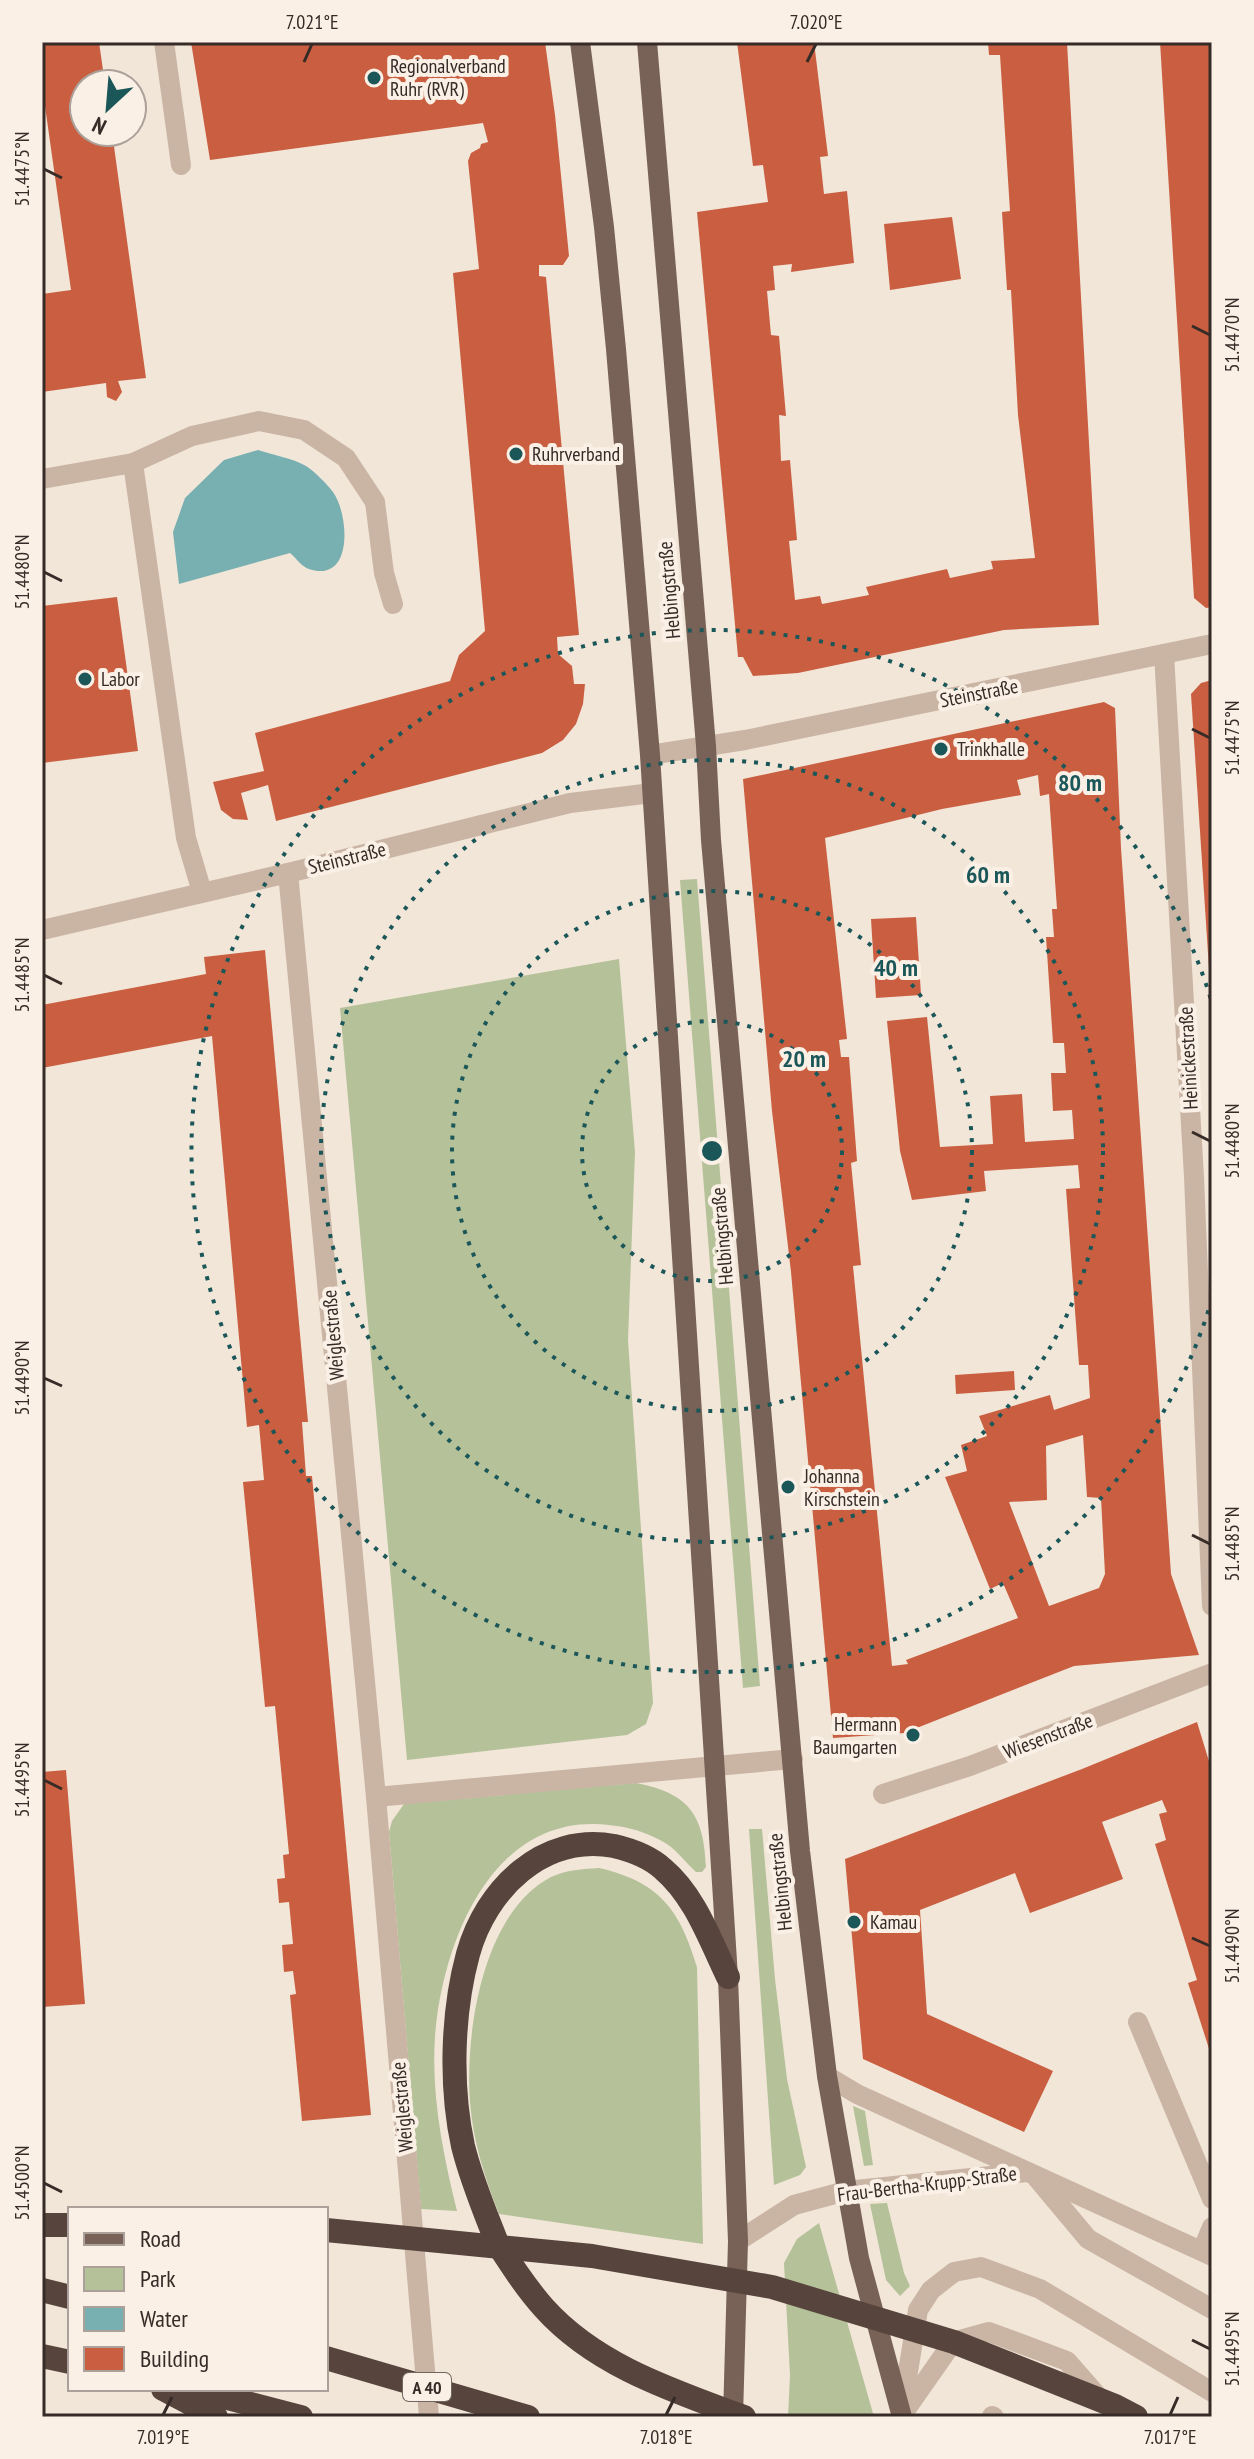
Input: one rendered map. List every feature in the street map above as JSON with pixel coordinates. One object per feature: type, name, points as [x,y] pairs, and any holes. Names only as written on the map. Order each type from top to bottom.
[{"type":"highway","points":[[728,1977],[692,1904],[662,1868],[622,1848],[583,1844],[544,1855],[505,1884],[491,1902],[468,1954],[456,2052],[457,2097],[463,2146],[497,2243],[546,2311],[599,2354],[677,2392],[744,2417]]},
{"type":"highway","points":[[42,2225],[68,2225]]},
{"type":"highway","points":[[328,2230],[592,2256],[772,2287],[954,2342],[1136,2417]]},
{"type":"highway","points":[[42,2290],[68,2296]]},
{"type":"highway","points":[[42,2356],[68,2362]]},
{"type":"highway","name":"A 40","points":[[328,2359],[528,2417]]},
{"type":"highway","points":[[176,2391],[216,2417]]},
{"type":"highway","points":[[176,2391],[301,2417]]},
{"type":"main road","name":"Helbingstraße","points":[[580,42],[616,349],[650,755],[728,1977],[738,2241],[733,2417]]},
{"type":"main road","name":"Helbingstraße","points":[[647,42],[713,859],[800,1851],[827,2076],[846,2191],[859,2258],[901,2416]]},
{"type":"street","points":[[164,42],[181,165]]},
{"type":"street","points":[[42,479],[133,463],[192,436],[259,421],[304,430],[346,458],[375,502],[384,573],[393,604]]},
{"type":"street","points":[[133,463],[186,838],[202,892]]},
{"type":"street","name":"Steinstraße","points":[[650,755],[1212,644]]},
{"type":"street","name":"Heinickestraße","points":[[1164,654],[1203,1174],[1212,1606]]},
{"type":"street","name":"Steinstraße","points":[[42,930],[551,807],[591,799],[652,793]]},
{"type":"street","name":"Weiglestraße","points":[[288,873],[376,1797],[429,2417]]},
{"type":"street","name":"Wiesenstraße","points":[[883,1794],[970,1766],[1212,1673]]},
{"type":"street","points":[[376,1797],[793,1759]]},
{"type":"street","points":[[1138,2022],[1212,2199]]},
{"type":"street","name":"Frau-Bertha-Krupp-Straße","points":[[827,2076],[857,2094],[1207,2253]]},
{"type":"street","points":[[1031,2172],[1088,2239],[1212,2309]]},
{"type":"street","name":"Frau-Bertha-Krupp-Straße","points":[[738,2241],[794,2205],[846,2191],[1031,2172]]},
{"type":"street","points":[[1207,2253],[1212,2227]]},
{"type":"street","points":[[901,2416],[918,2310],[931,2290],[954,2272],[981,2267],[1040,2289],[1212,2392]]},
{"type":"street","points":[[901,2416],[953,2342],[989,2332],[1067,2361],[1116,2417]]},
{"type":"green space","points":[[697,879],[760,1686],[743,1688],[680,880]]},
{"type":"green space","points":[[619,959],[635,1152],[628,1340],[653,1703],[646,1724],[627,1735],[407,1760],[340,1008]]},
{"type":"green space","points":[[636,1783],[669,1793],[690,1809],[702,1833],[706,1867],[702,1872],[696,1872],[671,1847],[644,1833],[596,1824],[558,1829],[526,1843],[499,1866],[478,1896],[461,1929],[439,2001],[435,2080],[439,2124],[457,2211],[421,2209],[389,1832],[392,1821],[404,1804]]},
{"type":"green space","points":[[749,1829],[762,1829],[787,2079],[806,2167],[800,2175],[774,2185]]},
{"type":"green space","points":[[599,1868],[638,1881],[664,1901],[683,1929],[697,1967],[703,2244],[499,2214],[480,2160],[470,2102],[471,2043],[475,2010],[494,1946],[509,1918],[528,1894],[551,1877],[575,1870]]},
{"type":"green space","points":[[853,2106],[865,2111],[873,2165],[864,2166]]},
{"type":"green space","points":[[887,2203],[910,2286],[900,2296],[886,2280],[870,2204]]},
{"type":"green space","points":[[819,2223],[874,2417],[788,2417],[790,2375],[784,2263],[797,2239]]},
{"type":"water","points":[[258,450],[306,466],[333,492],[344,530],[341,557],[334,566],[324,571],[306,568],[290,553],[179,584],[173,532],[185,498],[224,460]]},
{"type":"building","points":[[42,42],[99,42],[103,68],[68,68],[68,148],[114,148],[146,378],[118,381],[122,392],[116,401],[107,397],[106,383],[42,392],[42,294],[71,290],[42,85]]},
{"type":"building","points":[[191,42],[545,42],[569,256],[563,265],[539,265],[539,276],[546,277],[579,635],[557,637],[558,654],[572,666],[574,684],[585,684],[583,704],[576,724],[563,740],[542,753],[276,821],[268,785],[241,793],[248,820],[233,819],[221,810],[213,782],[264,771],[255,733],[450,681],[459,655],[485,631],[453,273],[479,269],[468,161],[471,153],[488,142],[483,123],[210,160]]},
{"type":"building","points":[[737,42],[814,42],[828,156],[820,157],[824,194],[847,191],[854,263],[791,272],[792,264],[773,266],[775,290],[767,291],[771,335],[779,336],[786,416],[779,415],[781,461],[790,460],[797,540],[789,541],[795,600],[820,596],[822,604],[869,595],[866,587],[947,569],[950,578],[993,569],[991,561],[1035,558],[1018,415],[1011,290],[1007,290],[1002,212],[1010,211],[1000,55],[989,55],[988,42],[1067,42],[1099,625],[1004,630],[798,673],[753,676],[743,657],[738,657],[697,212],[768,202],[763,165],[753,166]]},
{"type":"building","points":[[1160,42],[1212,42],[1212,607],[1206,608],[1194,598]]},
{"type":"building","points":[[952,217],[961,279],[890,290],[884,224]]},
{"type":"building","name":"Labor","points":[[117,597],[138,751],[42,763],[42,606]]},
{"type":"building","points":[[1212,680],[1210,984],[1191,694],[1201,683]]},
{"type":"building","points":[[1104,702],[1115,708],[1121,848],[1171,1574],[1199,1655],[1074,1666],[904,1733],[833,1738],[743,779]],"holes":[[[1038,775],[1040,796],[1049,794],[1057,909],[1052,909],[1054,937],[1046,937],[1053,1043],[1064,1043],[1066,1073],[1051,1073],[1053,1111],[1072,1110],[1074,1139],[1025,1142],[1022,1094],[990,1096],[993,1144],[940,1147],[927,1017],[887,1021],[900,1151],[912,1200],[986,1191],[984,1171],[1078,1165],[1080,1188],[1066,1189],[1079,1365],[1088,1365],[1090,1398],[1054,1410],[1050,1395],[979,1416],[987,1436],[961,1445],[967,1471],[945,1477],[990,1589],[1003,1583],[1018,1618],[906,1660],[908,1664],[892,1666],[853,1266],[861,1265],[851,1163],[857,1161],[849,1057],[841,1057],[839,1040],[847,1039],[825,838],[942,809],[1021,795],[1017,780]],[[1083,1435],[1087,1497],[1101,1498],[1105,1574],[1099,1588],[1049,1606],[1009,1502],[1047,1500],[1046,1446]]]},
{"type":"building","points":[[916,917],[921,995],[876,998],[871,919]]},
{"type":"building","points":[[265,950],[308,1422],[302,1422],[306,1476],[312,1476],[371,2115],[302,2121],[290,1995],[296,1994],[293,1971],[284,1972],[282,1945],[293,1944],[289,1902],[279,1903],[277,1879],[285,1878],[283,1855],[289,1854],[275,1706],[265,1707],[243,1482],[264,1480],[259,1425],[247,1427],[212,1036],[42,1068],[42,1005],[206,974],[204,957]]},
{"type":"building","points":[[1014,1371],[1015,1390],[956,1394],[955,1375]]},
{"type":"building","points":[[1197,1722],[1212,1771],[1212,2058],[1188,1983],[1197,1980],[1155,1844],[1166,1840],[1159,1814],[1167,1812],[1162,1800],[1102,1822],[1123,1879],[1030,1913],[1015,1873],[920,1910],[927,2014],[1053,2071],[1024,2132],[863,2059],[845,1859]]},
{"type":"building","points":[[66,1770],[85,2004],[42,2007],[42,1772]]},
{"type":"place","name":"Regionalverband Ruhr (RVR)","points":[[374,78]]},
{"type":"place","name":"Ruhrverband","points":[[516,454]]},
{"type":"place","name":"Labor","points":[[85,679]]},
{"type":"place","name":"Trinkhalle","points":[[941,749]]},
{"type":"place","name":"Johanna Kirschstein","points":[[788,1487]]},
{"type":"place","name":"Hermann Baumgarten","points":[[913,1735]]},
{"type":"place","name":"Kamau","points":[[854,1922]]}]
